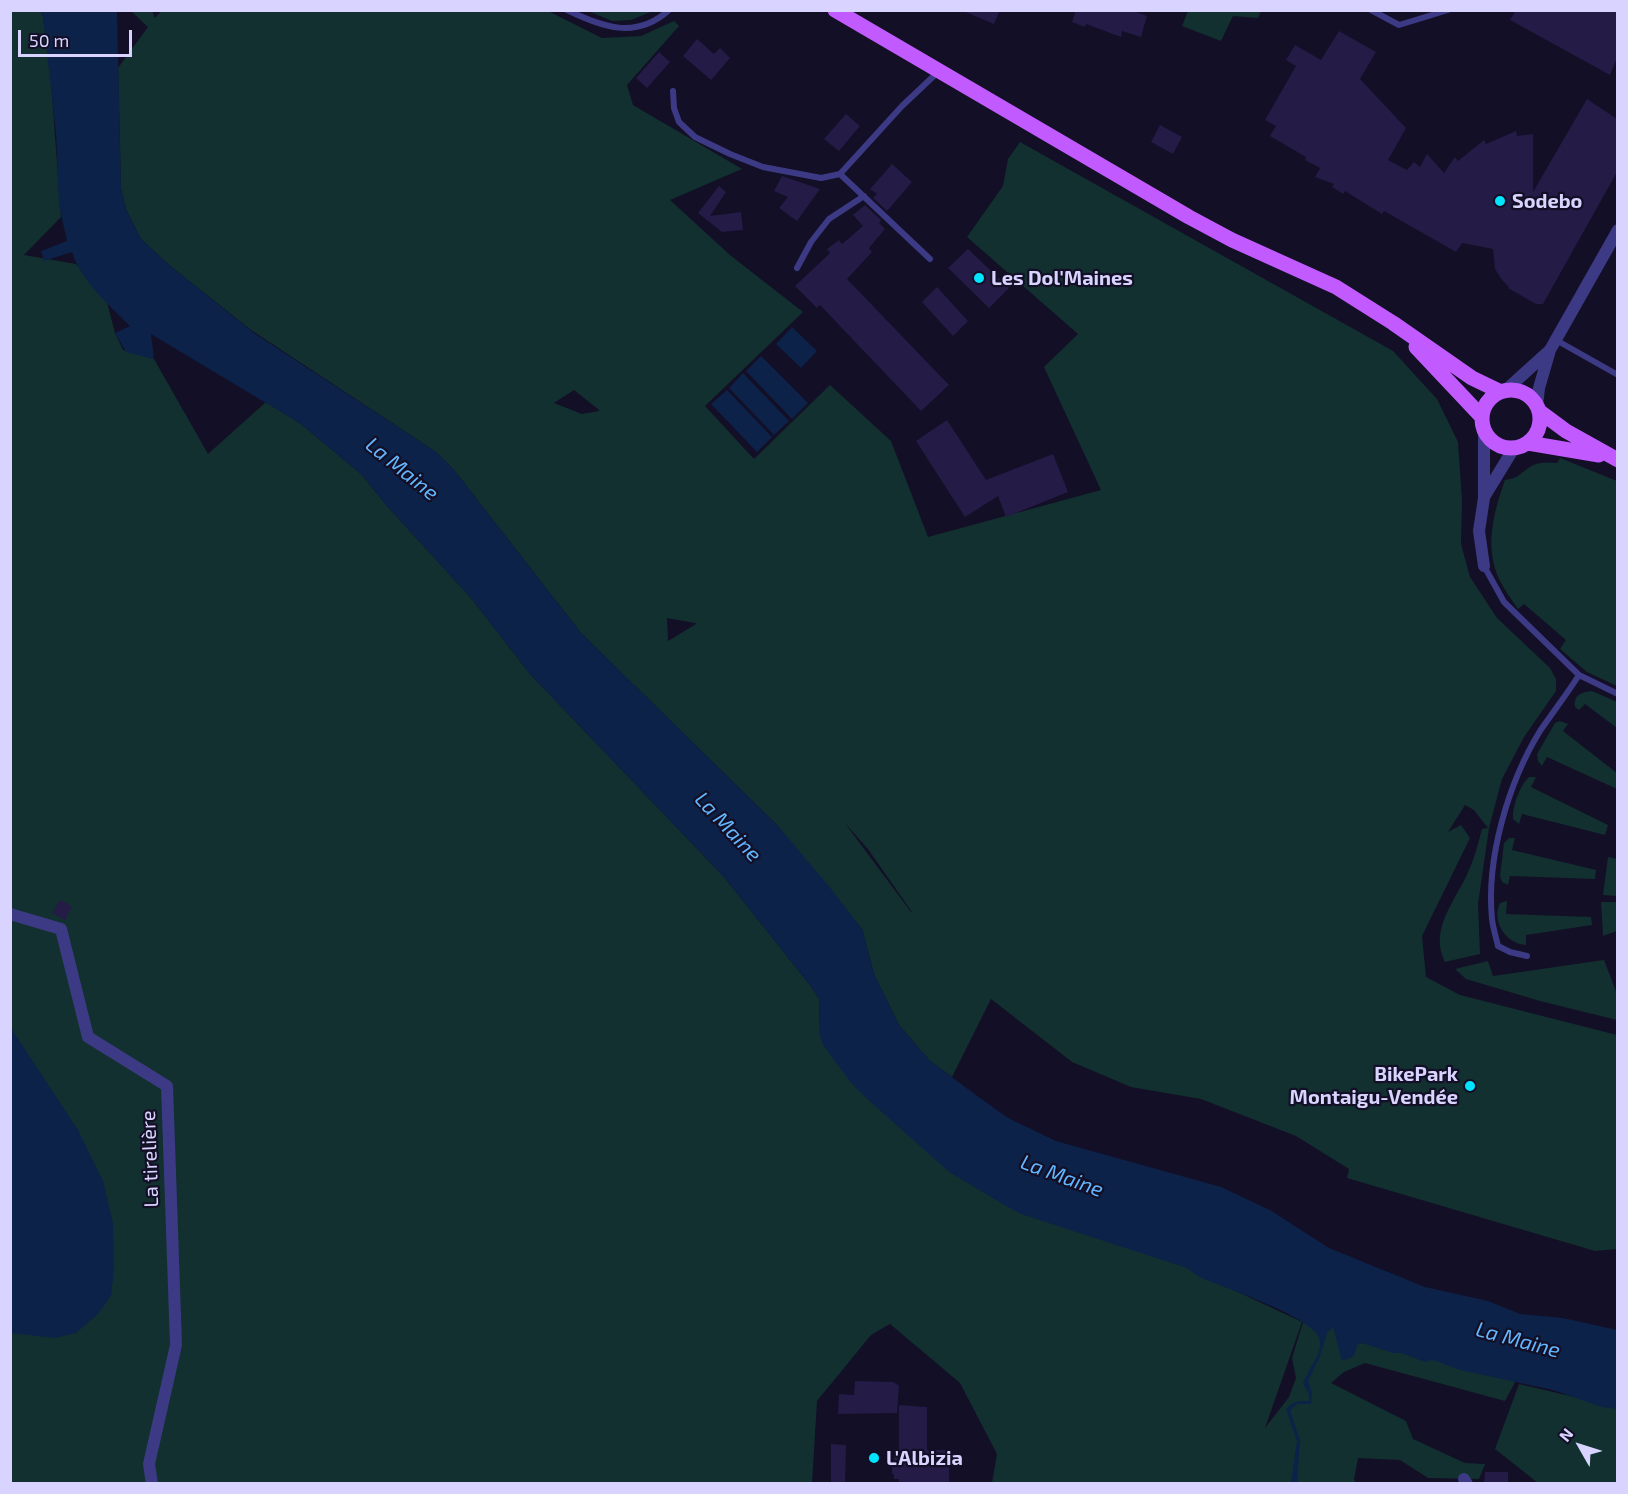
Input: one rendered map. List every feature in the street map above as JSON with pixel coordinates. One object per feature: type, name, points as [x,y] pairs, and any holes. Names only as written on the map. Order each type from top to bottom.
[{"type":"main road","points":[[835,10],[1189,217],[1232,240],[1336,287],[1472,378],[1503,391],[1525,393],[1538,409],[1566,431],[1614,458]]},
{"type":"main road","points":[[1393,323],[1481,416]]},
{"type":"main road","points":[[1503,391],[1487,401],[1481,416],[1484,433],[1497,445],[1614,458]]},
{"type":"main road","points":[[1521,446],[1539,428],[1538,409]]},
{"type":"street","points":[[1538,409],[1539,388],[1553,345],[1617,230]]},
{"type":"street","points":[[1503,391],[1553,345]]},
{"type":"street","points":[[1484,433],[1484,498],[1479,531],[1484,566]]},
{"type":"street","points":[[1484,498],[1521,446]]},
{"type":"street","name":"La tirelière","points":[[10,914],[61,929],[88,1037],[167,1086],[176,1345],[149,1464],[152,1484]]},
{"type":"lane","points":[[567,10],[593,23],[614,29],[645,24],[662,17],[669,10]]},
{"type":"lane","points":[[1371,10],[1399,25],[1448,10]]},
{"type":"lane","points":[[673,91],[674,108],[679,122],[695,138],[763,167],[822,178],[840,174],[902,106],[938,72]]},
{"type":"lane","points":[[840,174],[930,260]]},
{"type":"lane","points":[[797,268],[811,242],[829,219],[864,196]]},
{"type":"lane","points":[[1553,345],[1617,375]]},
{"type":"lane","points":[[1484,566],[1504,602],[1579,675],[1617,694]]},
{"type":"lane","points":[[1527,956],[1498,946],[1492,920],[1494,866],[1505,812],[1522,766],[1540,732],[1579,675]]},
{"type":"green space","points":[[162,10],[548,11],[602,38],[641,36],[674,21],[679,26],[627,85],[633,105],[742,169],[670,200],[730,255],[803,312],[705,406],[754,459],[830,385],[891,441],[928,537],[1101,490],[1044,367],[1078,334],[967,237],[1003,186],[1008,159],[1020,142],[1393,351],[1437,399],[1458,442],[1462,501],[1461,544],[1470,577],[1497,618],[1550,668],[1556,679],[1556,691],[1524,737],[1502,779],[1489,828],[1478,904],[1480,954],[1445,962],[1441,950],[1440,938],[1446,915],[1471,865],[1482,829],[1488,828],[1474,810],[1465,805],[1448,832],[1461,825],[1470,838],[1422,936],[1426,977],[1460,995],[1617,1035],[1617,1249],[1595,1251],[1347,1178],[1349,1169],[1296,1136],[1201,1099],[1131,1087],[1072,1062],[991,999],[952,1077],[930,1061],[899,1025],[874,974],[862,929],[777,825],[581,633],[454,470],[436,452],[251,330],[169,265],[141,239],[126,209],[121,189],[118,68],[148,27],[131,11],[152,11],[155,18]],"holes":[[[574,390],[599,410],[599,411],[582,414],[554,403]],[[667,618],[696,624],[668,641]],[[844,822],[868,849],[911,912]]]},
{"type":"green space","points":[[1188,10],[1261,11],[1258,18],[1233,16],[1221,41],[1182,26]]},
{"type":"green space","points":[[10,11],[40,11],[43,17],[50,68],[61,217],[24,255],[76,264],[107,302],[115,333],[123,350],[154,359],[208,454],[266,402],[301,424],[361,474],[471,598],[530,674],[724,877],[813,989],[819,999],[820,1036],[1187,1268],[1302,1322],[1265,1428],[1289,1397],[1296,1378],[1292,1358],[1308,1306],[1520,1373],[1505,1401],[1365,1363],[1344,1372],[1331,1383],[1406,1421],[1413,1439],[1465,1463],[1485,1464],[1479,1479],[1428,1478],[1400,1460],[1358,1458],[1354,1480],[1357,1483],[992,1483],[997,1454],[960,1383],[890,1324],[871,1335],[817,1401],[812,1483],[11,1483]]},
{"type":"green space","points":[[588,11],[653,11],[631,20],[612,21]]},
{"type":"green space","points":[[1560,458],[1617,481],[1617,686],[1587,672],[1560,649],[1566,640],[1524,604],[1518,609],[1502,585],[1495,569],[1491,544],[1492,531],[1505,480],[1538,464],[1557,463]]},
{"type":"green space","points":[[1592,691],[1617,702],[1617,728],[1585,704],[1579,710],[1575,707],[1575,700],[1579,695]]},
{"type":"green space","points":[[1560,721],[1568,724],[1563,731],[1617,773],[1617,789],[1547,757],[1542,766],[1537,754],[1555,723]]},
{"type":"green space","points":[[1529,777],[1536,777],[1531,787],[1608,825],[1605,835],[1522,814],[1519,824],[1513,819],[1515,803]]},
{"type":"green space","points":[[1509,838],[1515,838],[1512,850],[1596,870],[1595,879],[1510,876],[1508,885],[1502,882],[1500,876],[1504,843]]},
{"type":"green space","points":[[1608,857],[1617,859],[1617,896],[1603,895]]},
{"type":"green space","points":[[1507,901],[1506,914],[1591,917],[1592,925],[1526,935],[1526,945],[1519,944],[1512,941],[1502,930],[1497,917],[1500,903]]},
{"type":"green space","points":[[1601,902],[1618,902],[1617,931],[1603,936]]},
{"type":"green space","points":[[1604,960],[1617,994],[1617,1020],[1540,1001],[1466,979],[1455,969],[1488,961],[1493,976]]},
{"type":"green space","points":[[1519,1384],[1617,1407],[1617,1483],[1538,1483],[1495,1449]]},
{"type":"water","name":"La Maine","points":[[40,11],[117,11],[121,189],[126,209],[141,239],[169,265],[254,333],[436,452],[454,470],[581,633],[777,825],[828,885],[862,929],[874,974],[899,1025],[930,1061],[1008,1118],[1056,1141],[1221,1187],[1270,1210],[1329,1248],[1425,1287],[1488,1301],[1520,1314],[1563,1318],[1617,1330],[1617,1409],[1602,1407],[1553,1390],[1460,1370],[1433,1360],[1425,1362],[1362,1343],[1357,1345],[1354,1356],[1342,1361],[1333,1327],[1327,1333],[1319,1359],[1308,1381],[1312,1393],[1311,1404],[1297,1404],[1290,1410],[1300,1441],[1297,1483],[1291,1483],[1297,1441],[1286,1409],[1296,1402],[1309,1401],[1309,1394],[1303,1384],[1320,1347],[1320,1341],[1315,1332],[1288,1314],[1200,1277],[1187,1268],[1021,1214],[949,1172],[852,1084],[823,1045],[820,1036],[819,999],[813,989],[724,877],[530,674],[471,598],[361,474],[301,424],[151,334],[154,359],[126,352],[115,333],[130,326],[89,283],[72,252],[44,261],[41,251],[67,241],[59,205],[56,133],[43,17]]},
{"type":"water","points":[[792,327],[817,351],[801,368],[776,344]]},
{"type":"water","points":[[761,356],[808,403],[792,419],[746,371]]},
{"type":"water","points":[[743,373],[789,421],[774,435],[729,388]]},
{"type":"water","points":[[727,390],[772,437],[757,452],[711,404]]},
{"type":"water","points":[[11,1028],[78,1130],[103,1181],[113,1223],[114,1270],[111,1296],[97,1315],[76,1333],[55,1338],[11,1333]]},
{"type":"building","points":[[961,10],[1000,10],[994,24]]},
{"type":"building","points":[[1076,10],[1130,10],[1147,16],[1141,37],[1122,31],[1121,37],[1086,24],[1085,27],[1072,22]]},
{"type":"building","points":[[1516,10],[1617,10],[1617,58],[1610,75],[1510,20]]},
{"type":"building","points":[[1339,31],[1376,52],[1360,79],[1406,128],[1388,160],[1407,170],[1414,162],[1420,167],[1427,154],[1444,173],[1455,157],[1458,161],[1484,140],[1486,144],[1516,131],[1517,136],[1533,134],[1533,192],[1587,99],[1617,119],[1617,172],[1543,304],[1536,304],[1508,288],[1495,269],[1493,249],[1462,243],[1456,252],[1384,211],[1382,214],[1345,191],[1343,194],[1332,187],[1334,184],[1315,177],[1320,168],[1270,136],[1276,126],[1265,120],[1296,66],[1286,60],[1295,45],[1321,60]]},
{"type":"building","points":[[697,39],[714,54],[720,48],[730,58],[711,80],[683,56]]},
{"type":"building","points":[[659,52],[670,62],[647,88],[636,78]]},
{"type":"building","points":[[846,114],[860,126],[839,151],[824,139]]},
{"type":"building","points":[[1160,125],[1182,137],[1173,154],[1151,142]]},
{"type":"building","points":[[892,164],[912,182],[887,211],[873,198],[877,194],[870,189]]},
{"type":"building","points":[[782,176],[820,189],[797,221],[779,208],[788,197],[774,191]]},
{"type":"building","points":[[719,186],[726,192],[710,216],[741,212],[743,230],[722,232],[698,213]]},
{"type":"building","points":[[865,205],[881,220],[879,223],[885,229],[869,248],[872,252],[847,279],[949,385],[921,411],[820,305],[817,308],[795,286],[830,253],[827,249],[839,240],[842,244],[863,226],[853,215]]},
{"type":"building","name":"Les Dol'Maines","points":[[968,249],[1009,288],[989,308],[948,268]]},
{"type":"building","points":[[937,287],[968,321],[953,336],[922,302]]},
{"type":"building","points":[[947,420],[986,480],[1053,454],[1068,492],[1006,517],[998,496],[965,517],[916,441]]},
{"type":"building","points":[[60,900],[72,906],[65,920],[52,913]]},
{"type":"building","points":[[855,1381],[893,1382],[899,1386],[897,1413],[838,1414],[839,1394],[854,1395]]},
{"type":"building","points":[[899,1405],[927,1407],[927,1450],[949,1450],[949,1484],[899,1484],[899,1479],[894,1479],[892,1460],[894,1456],[899,1456]]},
{"type":"building","points":[[831,1444],[846,1445],[845,1484],[831,1484]]},
{"type":"building","points":[[1485,1472],[1508,1472],[1508,1484],[1484,1484]]},
{"type":"place","name":"Sodebo","points":[[1500,201]]},
{"type":"place","name":"Les Dol'Maines","points":[[979,278]]},
{"type":"place","name":"BikePark Montaigu-Vendée","points":[[1470,1086]]},
{"type":"place","name":"L'Albizia","points":[[874,1458]]}]
